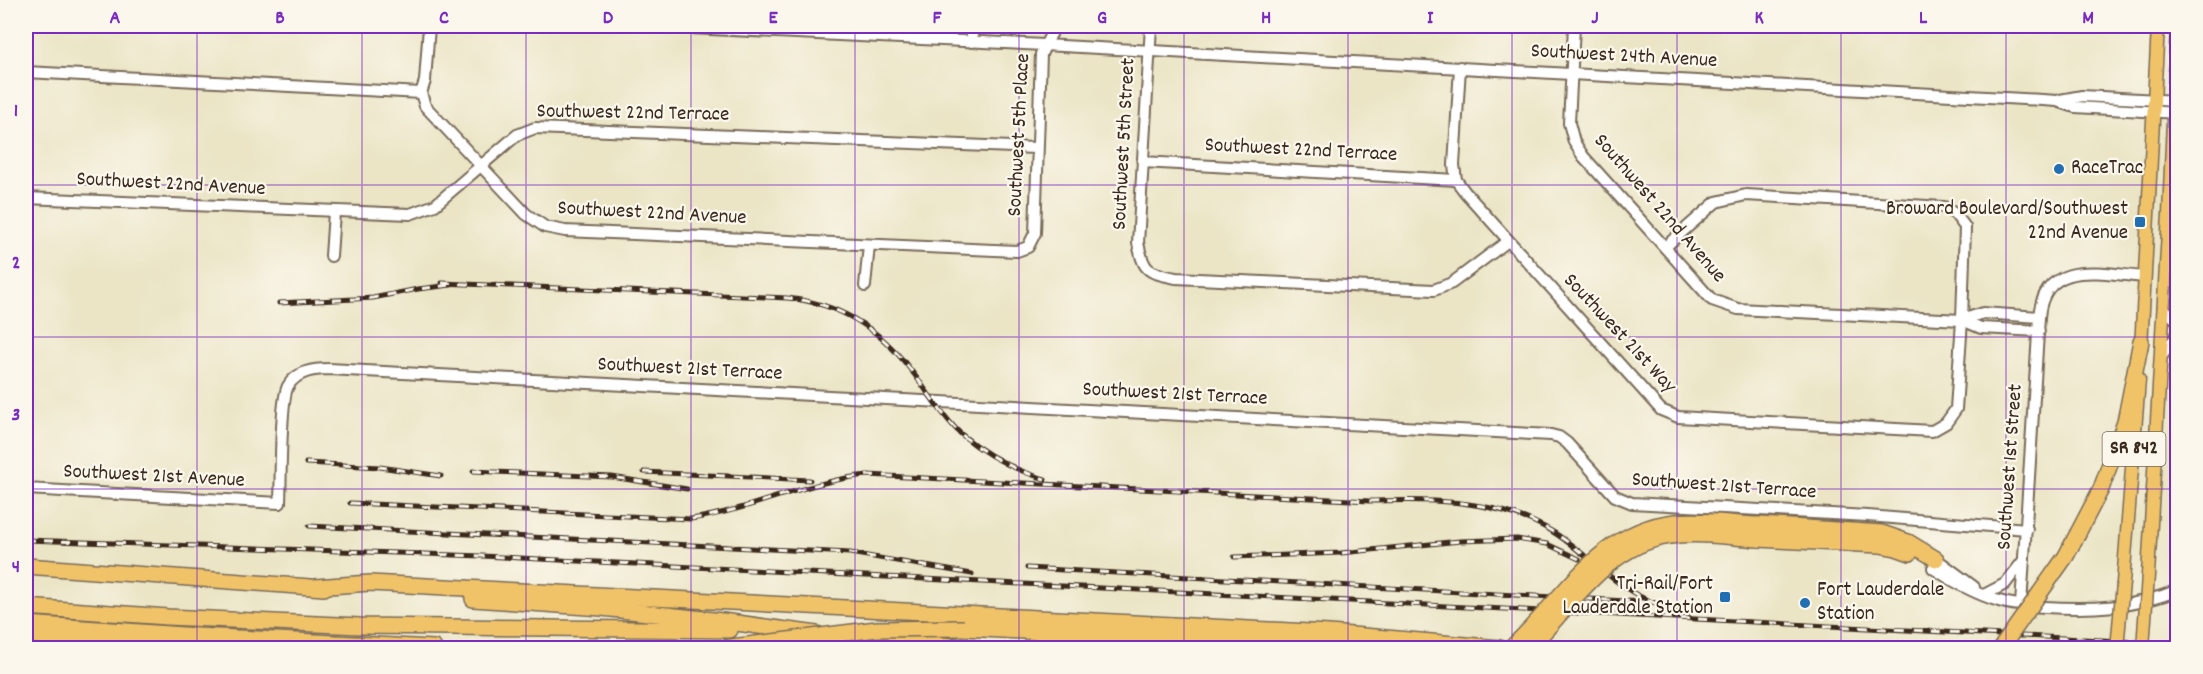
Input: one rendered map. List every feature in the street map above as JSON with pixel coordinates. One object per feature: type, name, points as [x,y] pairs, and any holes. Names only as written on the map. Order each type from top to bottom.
[{"type":"highway","points":[[2001,648],[2066,556],[2101,489],[2125,422],[2141,341]]},
{"type":"highway","points":[[1511,648],[1586,568],[1607,549],[1622,539],[1649,528],[1678,522],[1888,546],[1904,550],[1935,564]]},
{"type":"highway","points":[[1529,648],[1604,568],[1641,544],[1679,535],[1758,532]]},
{"type":"highway","points":[[26,566],[602,609],[722,621],[793,631],[975,648]]},
{"type":"highway","points":[[315,587],[370,584],[740,602],[1329,633],[1500,648]]},
{"type":"highway","points":[[26,607],[168,617],[350,625],[793,631]]},
{"type":"highway","points":[[26,624],[209,637],[434,648]]},
{"type":"highway","points":[[724,648],[877,629],[964,627],[1353,648]]},
{"type":"highway","points":[[26,635],[168,648]]},
{"type":"highway","points":[[26,645],[64,648]]},
{"type":"main road","name":"SR 842","points":[[2117,648],[2141,341],[2158,26]]},
{"type":"main road","name":"SR 842","points":[[2143,648],[2175,106],[2177,26]]},
{"type":"street","points":[[429,26],[425,81],[421,93],[425,106],[479,166]]},
{"type":"street","name":"Southwest 24th Avenue","points":[[649,26],[884,31],[972,42],[2057,101],[2082,96],[2155,106],[2175,106]]},
{"type":"street","points":[[972,26],[972,42]]},
{"type":"street","name":"Southwest 5th Place","points":[[1028,247],[1035,232],[1036,148],[1041,54],[1052,32],[1052,26]]},
{"type":"street","name":"Southwest 5th Street","points":[[1151,26],[1138,243],[1142,264],[1154,273],[1176,278],[1434,290],[1452,283],[1508,240]]},
{"type":"street","name":"Southwest 22nd Avenue","points":[[1574,26],[1569,123],[1574,142],[1583,156],[1712,300],[1738,309],[1962,320],[1983,314],[2039,317]]},
{"type":"street","points":[[1456,180],[1454,165],[1460,67]]},
{"type":"street","points":[[26,72],[421,93]]},
{"type":"street","name":"Southwest 22nd Terrace","points":[[479,166],[517,135],[536,128],[1036,148]]},
{"type":"street","name":"Southwest 22nd Terrace","points":[[1143,162],[1456,180]]},
{"type":"street","name":"Southwest 22nd Avenue","points":[[26,198],[410,214],[435,205],[479,166],[526,214],[545,227],[565,231],[1017,251],[1028,247]]},
{"type":"street","name":"Southwest 21st Way","points":[[1456,180],[1661,410],[1678,417],[1932,431],[1946,423],[1956,409],[1962,320]]},
{"type":"street","points":[[1665,247],[1716,202],[1746,195],[1944,207],[1955,214],[1965,227],[1962,320]]},
{"type":"street","points":[[331,256],[334,212]]},
{"type":"street","points":[[865,286],[869,245]]},
{"type":"street","points":[[2039,331],[2041,304],[2048,288],[2056,280],[2067,275],[2082,273],[2145,277]]},
{"type":"street","points":[[2163,308],[2178,321]]},
{"type":"street","name":"Southwest 22nd Avenue","points":[[1962,320],[1981,328],[2039,331]]},
{"type":"street","name":"Southwest 1st Street","points":[[2021,605],[2039,331]]},
{"type":"street","points":[[2161,358],[2178,334]]},
{"type":"street","name":"Southwest 21st Terrace","points":[[296,377],[311,370],[329,369],[1551,435],[1567,443],[1615,496],[1632,503],[1868,516],[2027,529]]},
{"type":"street","name":"Southwest 21st Avenue","points":[[26,489],[280,503],[285,397],[289,385],[296,377]]},
{"type":"street","points":[[1984,595],[2005,584],[2025,560]]},
{"type":"street","points":[[1935,564],[1984,595],[1997,601],[2021,605],[2110,607],[2152,599],[2178,590]]},
{"type":"railway","points":[[442,283],[787,298],[823,305],[856,320],[885,341],[910,369],[947,419],[971,442],[1001,461],[1045,479]]},
{"type":"railway","points":[[279,303],[373,298],[451,285]]},
{"type":"railway","points":[[306,463],[380,467],[441,476]]},
{"type":"railway","points":[[473,471],[612,477],[687,489]]},
{"type":"railway","points":[[644,472],[810,480]]},
{"type":"railway","points":[[350,503],[691,519],[714,515],[823,483],[868,475],[1370,501],[1441,501],[1487,507],[1532,521],[1563,538],[1633,593],[1656,604],[1689,613]]},
{"type":"railway","points":[[309,526],[850,553],[972,574]]},
{"type":"railway","points":[[1234,557],[1341,553],[1460,541],[1517,539],[1547,544],[1579,559]]},
{"type":"railway","points":[[26,540],[482,556],[2178,644]]},
{"type":"railway","points":[[1027,568],[1644,602]]},
{"type":"place","name":"RaceTrac","points":[[2059,169]]},
{"type":"place","name":"Broward Boulevard/Southwest 22nd Avenue","points":[[2140,222]]},
{"type":"place","name":"Tri-Rail/Fort Lauderdale Station","points":[[1725,597]]},
{"type":"place","name":"Fort Lauderdale Station","points":[[1805,603]]}]
